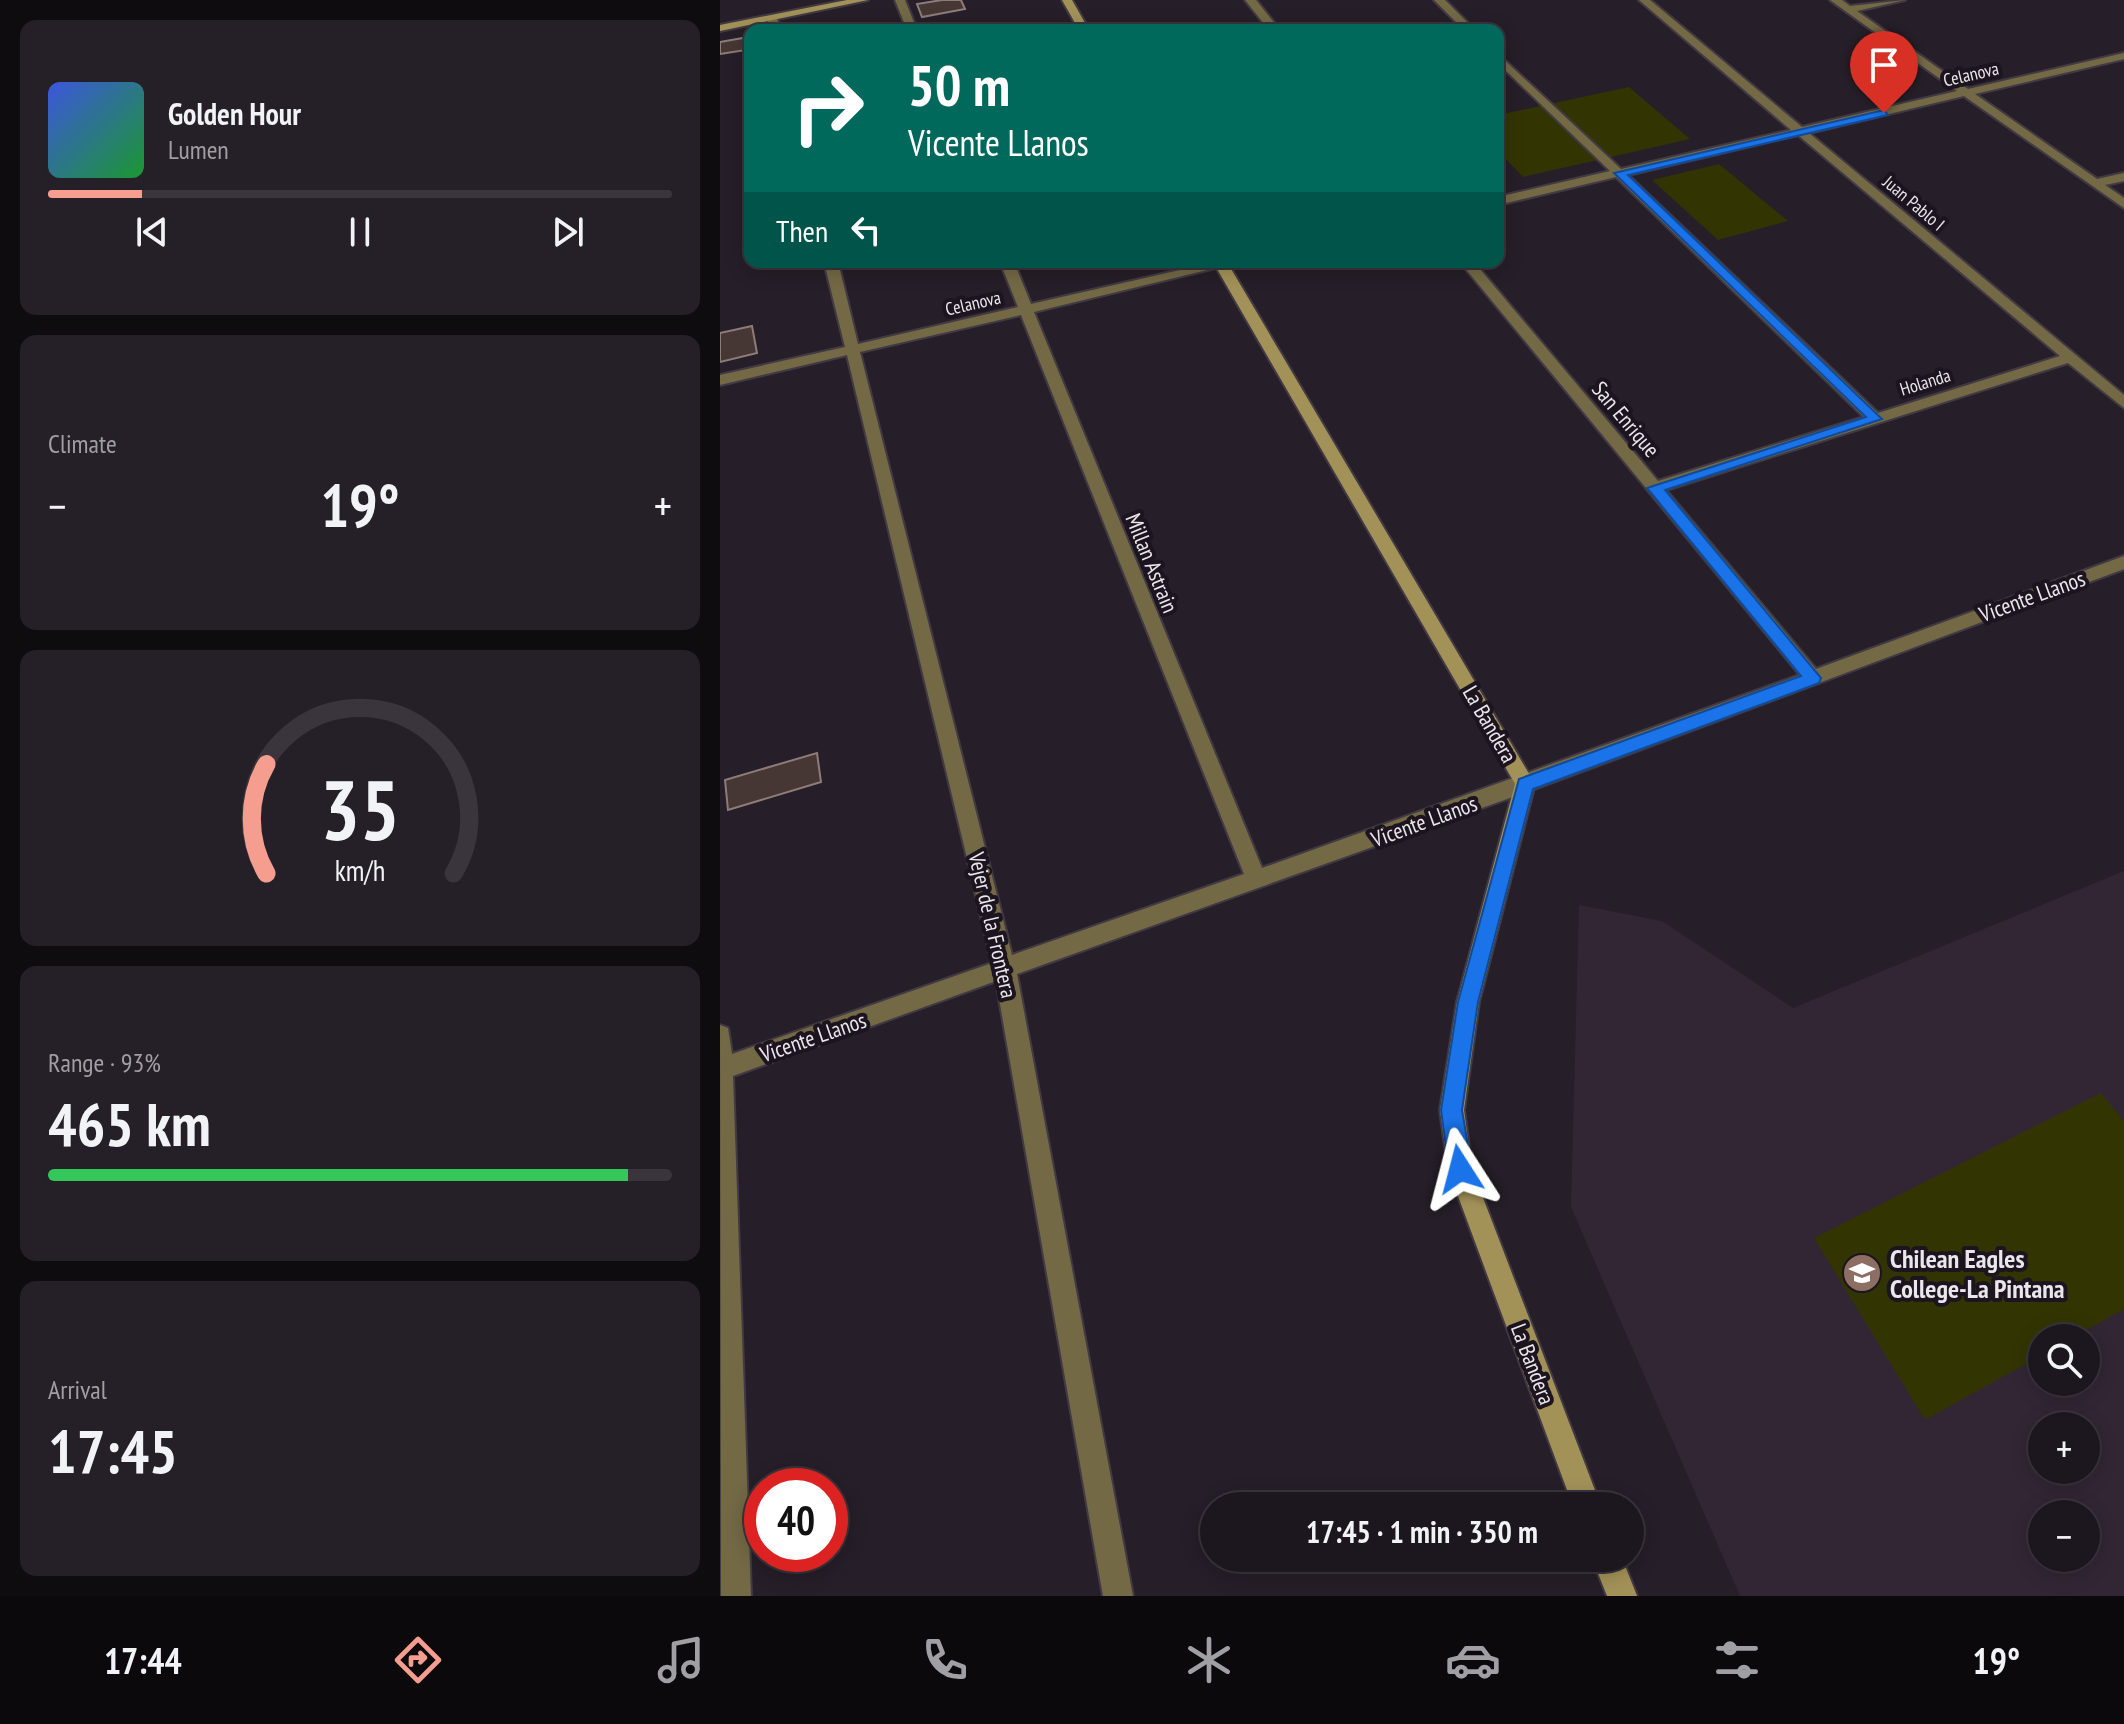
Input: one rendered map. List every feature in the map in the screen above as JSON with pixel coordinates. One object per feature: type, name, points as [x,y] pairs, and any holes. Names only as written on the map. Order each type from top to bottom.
[{"type":"street","points":[[773,24],[838,2],[863,0]]},
{"type":"street","points":[[900,0],[910,24]]},
{"type":"street","points":[[1067,0],[1081,24]]},
{"type":"street","points":[[1252,2],[1273,0]]},
{"type":"street","points":[[1439,0],[1464,24]]},
{"type":"street","name":"Juan Pablo I","points":[[1644,0],[2124,403]]},
{"type":"street","points":[[1835,0],[2124,204]]},
{"type":"street","points":[[1849,9],[1900,0]]},
{"type":"street","points":[[1252,2],[1270,24]]},
{"type":"street","points":[[720,28],[744,26]]},
{"type":"street","name":"Celanova","points":[[1504,200],[2124,56]]},
{"type":"street","points":[[1504,63],[1875,419]]},
{"type":"street","points":[[2095,183],[2124,177]]},
{"type":"street","name":"Vejer de la Frontera","points":[[833,268],[1005,970],[1118,1596]]},
{"type":"street","name":"Millan Astrain","points":[[1009,268],[1257,880]]},
{"type":"street","name":"Celanova","points":[[720,380],[1204,268]]},
{"type":"street","name":"La Bandera","points":[[1228,268],[1525,784],[1468,1002],[1452,1110],[1465,1182],[1582,1492]]},
{"type":"street","name":"San Enrique","points":[[1472,268],[1813,678]]},
{"type":"street","name":"Holanda","points":[[1655,488],[2070,358]]},
{"type":"street","name":"Vicente Llanos","points":[[721,1069],[1525,784],[2124,562]]},
{"type":"street","points":[[720,1036],[736,1596]]},
{"type":"street","points":[[1613,1572],[1622,1596]]},
{"type":"shaded area","points":[[1629,87],[1690,139],[1523,177],[1504,157],[1504,114]]},
{"type":"shaded area","points":[[1719,164],[1788,221],[1718,240],[1652,180]]},
{"type":"shaded area","name":"Chilean Eagles College-La Pintana","points":[[2124,871],[2124,1596],[1740,1596],[1571,1207],[1579,905],[1662,921],[1793,1008]]},
{"type":"shaded area","points":[[2101,1093],[2124,1121],[2124,1309],[2097,1324],[2028,1324],[2028,1363],[1925,1420],[1814,1238]]},
{"type":"building","points":[[961,0],[965,9],[922,17],[917,4]]},
{"type":"building","points":[[743,38],[744,50],[720,54],[720,42]]},
{"type":"building","points":[[752,326],[757,353],[720,362],[720,333]]},
{"type":"building","points":[[817,753],[821,782],[728,810],[725,780]]},
{"type":"place","name":"Chilean Eagles College-La Pintana","points":[[1862,1273]]},
{"type":"route","points":[[1460,1169],[1452,1110],[1468,1002],[1525,784],[1813,678],[1655,488],[1875,419],[1620,173],[1884,113]]}]
